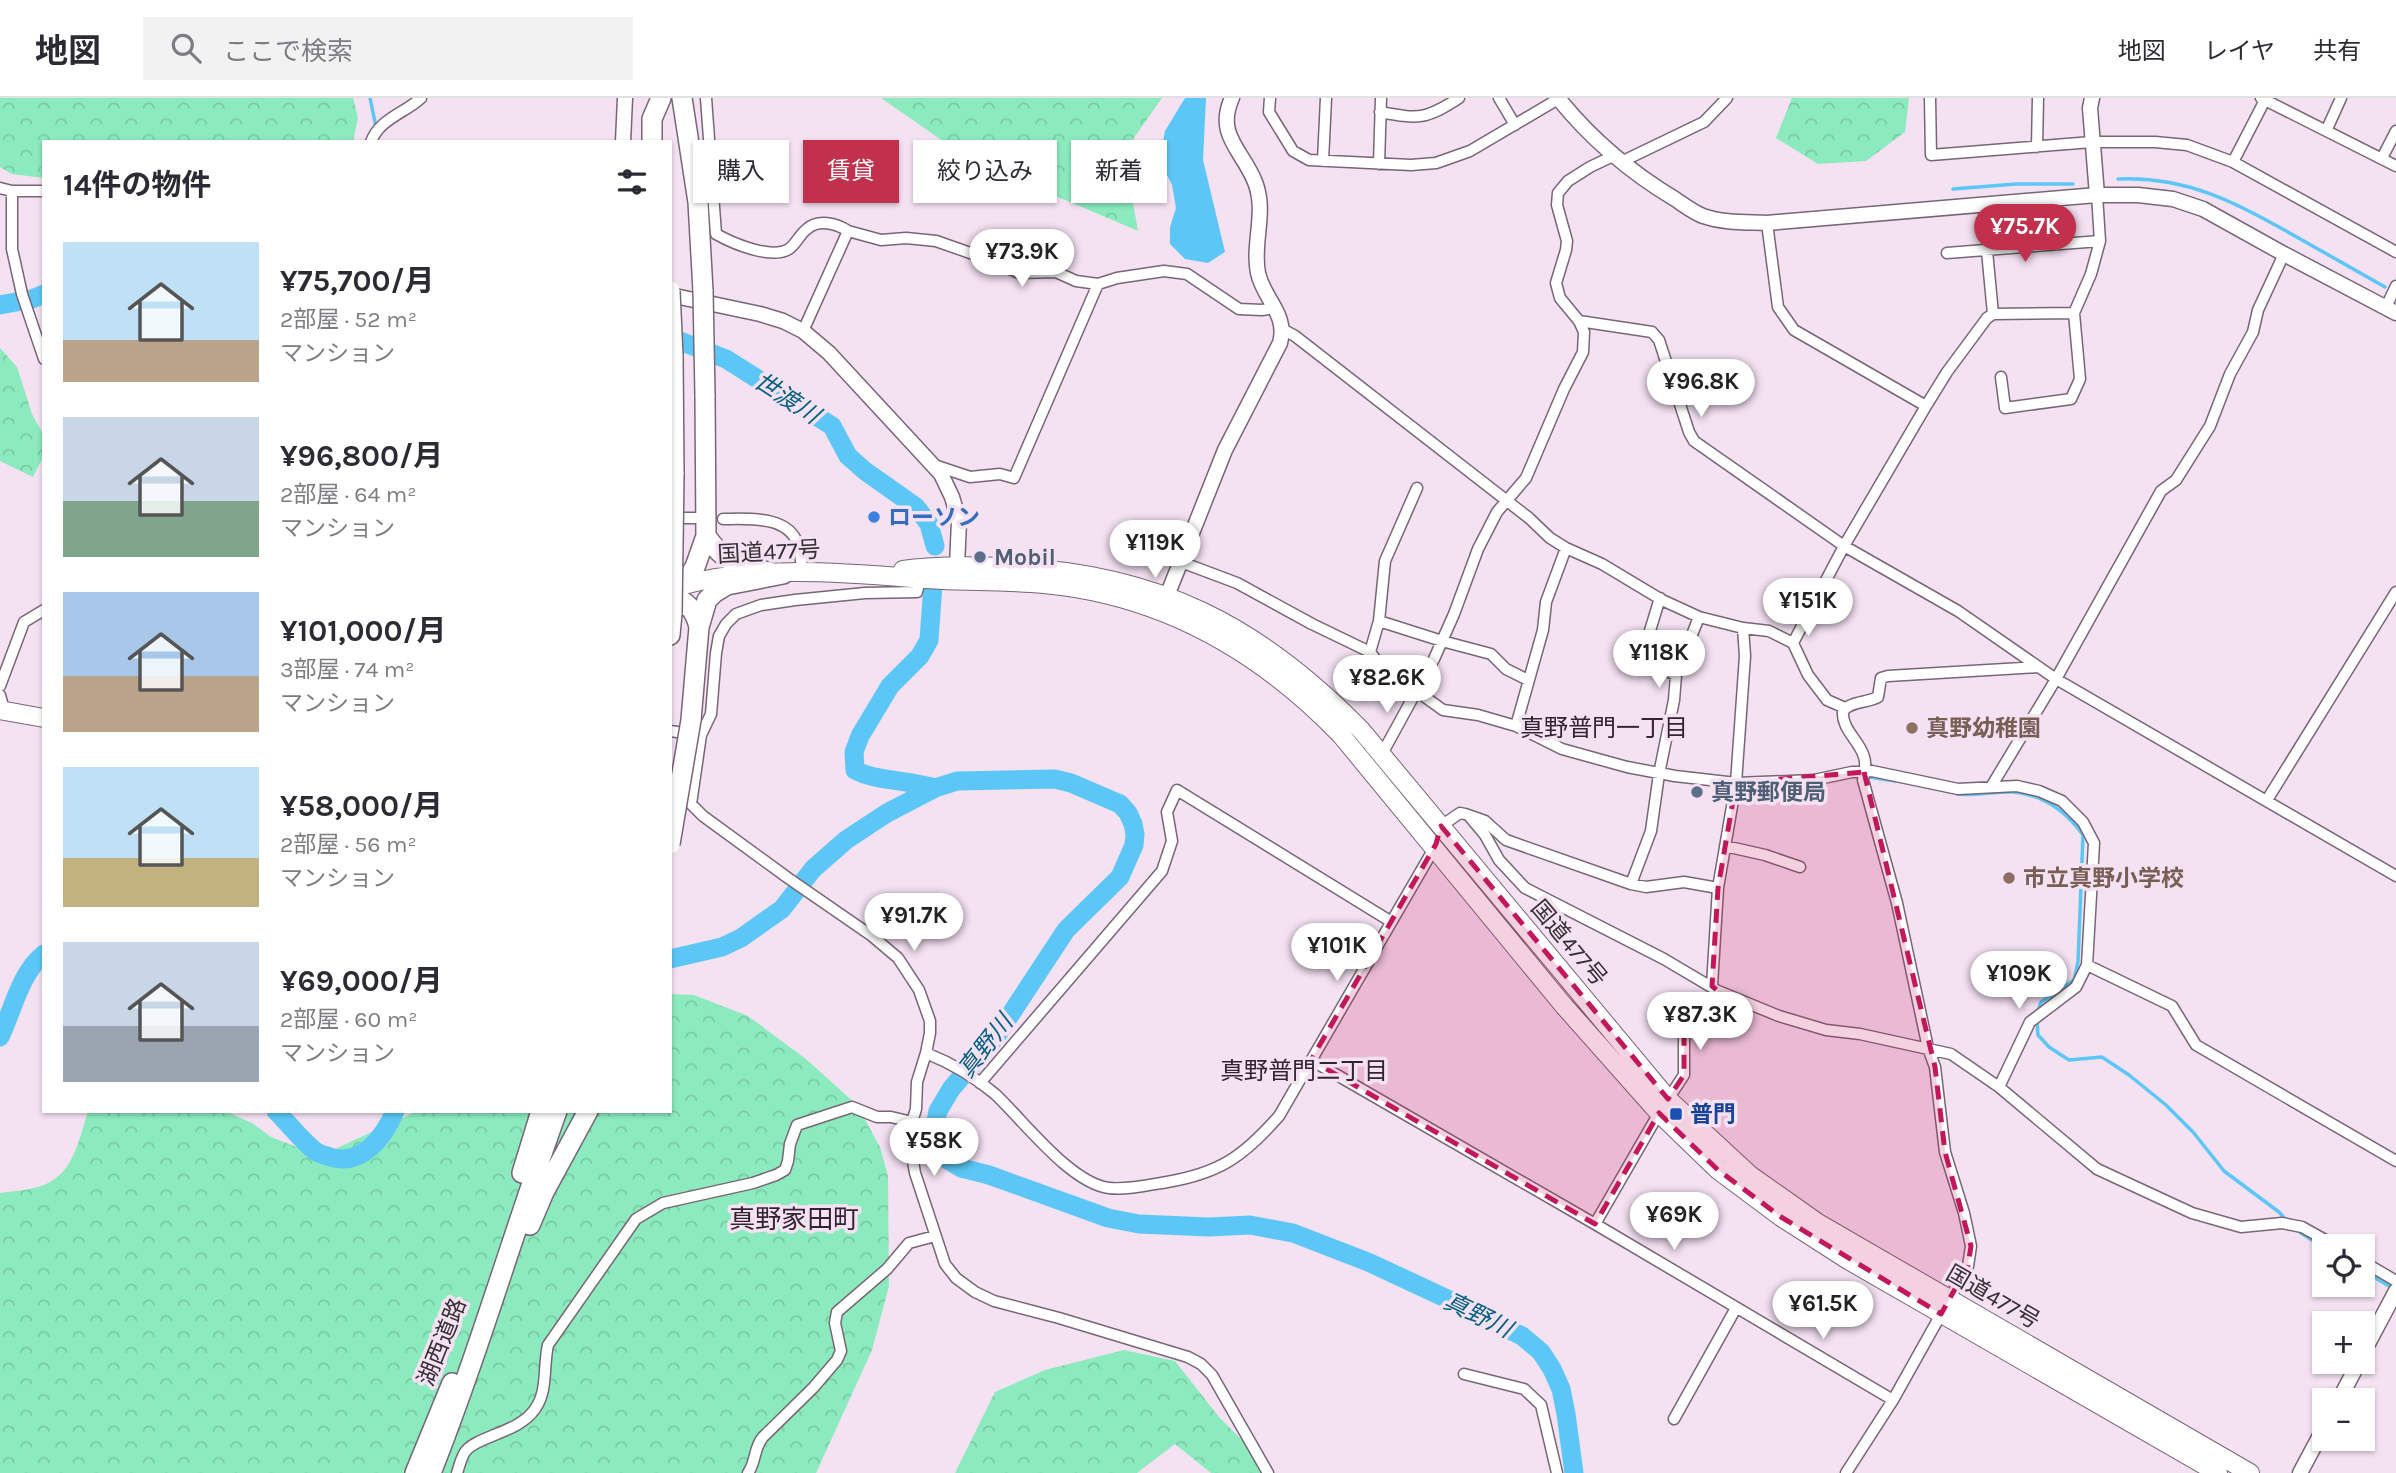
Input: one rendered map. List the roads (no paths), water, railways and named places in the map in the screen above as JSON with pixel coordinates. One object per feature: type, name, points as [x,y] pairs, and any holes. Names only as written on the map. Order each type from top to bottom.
[{"type":"highway","points":[[652,140],[652,119],[662,98]]},
{"type":"highway","points":[[662,98],[664,140]]},
{"type":"highway","points":[[673,591],[695,567],[706,536],[703,290],[698,202],[682,98]]},
{"type":"highway","points":[[672,335],[673,591],[689,605],[696,615],[699,627]]},
{"type":"highway","points":[[706,536],[728,561],[783,574]]},
{"type":"highway","name":"国道477号","points":[[922,573],[957,566],[1065,572],[1232,626],[1284,660],[1319,688],[1382,754],[1663,1106]]},
{"type":"highway","name":"国道477号","points":[[673,591],[732,575],[922,573],[1044,584],[1164,603],[1258,662],[1291,687],[1341,735],[1564,1006],[1663,1106],[1775,1194],[1945,1307],[2218,1473]]},
{"type":"highway","points":[[672,835],[696,728],[699,627],[705,605],[719,589],[741,581],[783,574]]},
{"type":"highway","points":[[1,705],[42,717]]},
{"type":"highway","points":[[463,1372],[540,1113]]},
{"type":"highway","name":"湖西道路","points":[[431,1473],[463,1372],[556,1113]]},
{"type":"highway","points":[[463,1372],[538,1205],[588,1113]]},
{"type":"highway","name":"国道477号","points":[[1945,1307],[2250,1473]]},
{"type":"highway","name":"湖西道路","points":[[415,1473],[463,1372]]},
{"type":"street","points":[[372,140],[385,122],[407,110],[421,98]]},
{"type":"street","points":[[623,140],[625,98]]},
{"type":"street","points":[[706,98],[716,234],[737,246],[777,252],[788,249],[808,227],[822,223],[841,226],[881,240],[906,238],[936,241],[1019,273],[1056,272],[1076,281],[1098,284],[1117,278],[1164,271],[1187,274],[1239,309],[1275,308]]},
{"type":"street","points":[[1164,603],[1224,450],[1280,343],[1284,330],[1282,321],[1262,286],[1256,257],[1261,215],[1255,182],[1229,136],[1226,123],[1232,98]]},
{"type":"street","points":[[1270,98],[1269,112],[1293,151],[1308,160],[1379,164],[1436,163],[1470,152],[1559,98],[1597,142],[1617,159],[1643,180],[1702,215],[1734,222],[1767,223],[2097,195],[2138,195],[2173,199],[2203,209],[2391,310],[2396,286]]},
{"type":"street","points":[[1323,161],[1326,98]]},
{"type":"street","points":[[1379,164],[1381,98]]},
{"type":"street","points":[[1380,112],[1414,118],[1437,112],[1458,98]]},
{"type":"street","points":[[1499,98],[1515,125]]},
{"type":"street","points":[[1382,754],[1418,691],[1442,641],[1478,549],[1497,512],[1526,478],[1583,352],[1584,332],[1579,321],[1560,298],[1556,283],[1567,241],[1557,205],[1558,193],[1568,181],[1590,167],[1617,159],[1704,122],[1727,98]]},
{"type":"street","points":[[1930,98],[1931,155],[2092,142],[2187,145],[2233,162],[2396,252]]},
{"type":"street","points":[[2037,146],[2038,98]]},
{"type":"street","points":[[2001,377],[2005,408],[2071,399],[2080,379],[2074,313],[2091,274],[2100,242],[2090,108],[2092,98]]},
{"type":"street","points":[[2327,129],[2341,98]]},
{"type":"street","points":[[2233,162],[2264,99],[2396,166]]},
{"type":"street","points":[[2382,158],[2396,131]]},
{"type":"street","points":[[0,188],[12,191],[42,191]]},
{"type":"street","points":[[12,191],[12,249],[22,294],[42,353]]},
{"type":"street","points":[[1767,223],[1778,307],[1794,330],[1926,406]]},
{"type":"street","points":[[803,331],[848,230]]},
{"type":"street","points":[[1947,253],[2100,242]]},
{"type":"street","points":[[1987,251],[1993,314]]},
{"type":"street","points":[[1992,787],[2161,491],[2176,480],[2210,426],[2230,374],[2253,332],[2258,310],[2284,254]]},
{"type":"street","points":[[931,464],[970,477],[1000,474],[1013,478],[1098,284]]},
{"type":"street","points":[[672,293],[783,321],[803,331],[830,353],[941,474],[956,509],[957,566]]},
{"type":"street","points":[[1793,643],[1844,545],[1926,406],[1947,372],[1987,318],[1993,314],[2074,313]]},
{"type":"street","points":[[1579,321],[1651,332],[1659,340],[1694,441],[1844,545],[1958,611],[2056,679],[2396,876]]},
{"type":"street","points":[[1284,330],[1566,548],[1602,564],[1699,617],[1743,628],[1769,631],[1793,643],[1808,675],[1827,700],[1845,708],[1878,697],[1881,678],[1888,676],[2039,667]]},
{"type":"street","points":[[1370,652],[1380,621],[1385,561],[1417,488]]},
{"type":"street","points":[[672,517],[697,518]]},
{"type":"street","points":[[723,519],[769,521],[786,529],[798,544],[803,573]]},
{"type":"street","points":[[1517,726],[1543,630],[1546,602],[1566,548]]},
{"type":"street","points":[[1181,562],[1237,583],[1370,652],[1386,673],[1418,691],[1443,710],[1478,715],[1517,726],[1562,749],[1627,767],[1659,774],[1737,783],[1814,780],[1864,772],[1912,778],[1958,789],[2017,786],[2039,791],[2062,801],[2083,822],[2094,843],[2087,965],[2076,987],[2030,1022],[1999,1087]]},
{"type":"street","points":[[672,731],[696,728],[710,714],[719,636],[736,614],[761,605],[795,600],[865,593],[910,594],[917,592],[922,573]]},
{"type":"street","points":[[2267,800],[2396,592]]},
{"type":"street","points":[[1660,598],[1641,660],[1676,675]]},
{"type":"street","points":[[0,686],[24,622],[42,611]]},
{"type":"street","points":[[1631,884],[1651,831],[1676,675],[1699,617]]},
{"type":"street","points":[[1380,621],[1491,654],[1506,669],[1528,680]]},
{"type":"street","points":[[1595,1224],[1663,1106],[1684,1075],[1684,1032],[1715,989],[1718,888],[1737,783],[1745,656],[1743,628]]},
{"type":"street","points":[[1845,708],[1842,716],[1864,755],[1863,780],[1897,903],[1928,1048],[1935,1067],[1945,1152],[1971,1246],[1968,1266],[1893,1400],[1846,1473]]},
{"type":"street","points":[[696,728],[691,804],[703,816],[788,878],[872,936],[898,958],[919,990],[930,1021],[926,1053],[917,1082],[916,1109],[912,1122],[912,1154],[915,1173],[945,1264],[956,1278],[975,1292],[994,1301],[1158,1347],[1201,1364],[1212,1375],[1268,1473]]},
{"type":"street","points":[[978,1082],[1162,871],[1172,841],[1167,812],[1177,790],[1390,921]]},
{"type":"street","points":[[926,1053],[950,1063],[994,1094],[1071,1169],[1090,1182],[1108,1188],[1195,1177],[1221,1167],[1255,1144],[1279,1116],[1435,847],[1441,826],[1461,813],[1485,821],[1506,839],[1631,884],[1646,887],[1684,882],[1718,888]]},
{"type":"street","points":[[1470,817],[1485,835],[1499,860],[1525,888],[1664,959],[1715,989],[1779,1016],[1826,1030],[1860,1034],[1951,1054],[1999,1087],[2097,1169],[2192,1213],[2241,1227],[2282,1223],[2302,1227],[2315,1234]]},
{"type":"street","points":[[1725,846],[1765,855],[1800,867]]},
{"type":"street","points":[[2087,965],[2172,1006],[2196,1045],[2396,1161]]},
{"type":"street","points":[[1311,1060],[1893,1400]]},
{"type":"street","points":[[457,1473],[465,1452],[472,1446],[527,1419],[536,1408],[544,1390],[544,1364],[548,1345],[636,1219],[663,1203],[753,1183],[785,1170],[797,1125],[805,1120],[852,1107],[877,1117],[891,1116],[912,1122]]},
{"type":"street","points":[[748,1473],[754,1464],[756,1445],[837,1360],[841,1351],[835,1323],[837,1312],[887,1269],[909,1243],[935,1236]]},
{"type":"street","points":[[2375,1269],[2396,1281]]},
{"type":"street","points":[[2375,1331],[2396,1291]]},
{"type":"street","points":[[1674,1419],[1736,1308]]},
{"type":"street","points":[[1464,1374],[1524,1389],[1541,1405],[1557,1473]]},
{"type":"street","points":[[2300,1473],[2312,1450]]},
{"type":"water","points":[[1185,98],[1206,98],[1203,160],[1225,252],[1208,263],[1185,259],[1170,244],[1170,227],[1176,208],[1172,185],[1167,175],[1167,140],[1163,140],[1165,131]]},
{"type":"waterway","points":[[370,98],[376,127]]},
{"type":"waterway","points":[[2118,179],[2167,182],[2211,194],[2273,224],[2385,287]]},
{"type":"waterway","points":[[1953,189],[2016,184],[2073,184]]},
{"type":"waterway","name":"世渡川","points":[[0,305],[42,295]]},
{"type":"waterway","name":"世渡川","points":[[672,338],[726,359],[832,426],[848,456],[916,507],[929,524],[935,546]]},
{"type":"waterway","name":"世渡川","points":[[933,584],[929,640],[920,656],[890,686],[860,736],[854,752],[855,770],[863,774],[935,788]]},
{"type":"waterway","points":[[1869,777],[1895,781]]},
{"type":"waterway","name":"真野川","points":[[672,959],[722,947],[741,938],[782,909],[813,869],[846,840],[887,813],[935,788],[957,781],[1055,779],[1120,804],[1128,813],[1135,834],[1134,845],[1120,877],[1066,930],[997,1035],[951,1089],[938,1111],[934,1132],[938,1149],[948,1160],[961,1168],[989,1175],[1108,1218],[1139,1224],[1209,1227],[1250,1225],[1293,1233],[1368,1262],[1522,1336],[1541,1352],[1561,1389],[1574,1473]]},
{"type":"waterway","points":[[1957,794],[2014,792],[2035,797],[2062,812],[2083,835],[2078,962],[2074,980],[2041,1002],[2038,1011]]},
{"type":"waterway","name":"真野川","points":[[0,1037],[23,981],[42,956]]},
{"type":"waterway","points":[[2037,1022],[2038,1035],[2049,1047],[2069,1060],[2102,1057],[2129,1075],[2166,1105],[2193,1132],[2224,1171],[2287,1221]]},
{"type":"waterway","name":"真野川","points":[[278,1113],[315,1151],[342,1159],[352,1158],[370,1148],[385,1131],[394,1113]]},
{"type":"waterway","points":[[2295,1229],[2312,1240]]},
{"type":"waterway","points":[[2375,1278],[2394,1289]]},
{"type":"place","name":"ローソン","points":[[874,517]]},
{"type":"place","name":"Mobil","points":[[980,557]]},
{"type":"place","name":"真野幼稚園","points":[[1912,728]]},
{"type":"place","name":"真野郵便局","points":[[1697,792]]},
{"type":"place","name":"市立真野小学校","points":[[2009,878]]},
{"type":"place","name":"普門","points":[[1676,1114]]},
{"type":"district","name":"真野普門一丁目","points":[[1604,728]]},
{"type":"district","name":"真野普門二丁目","points":[[1304,1071]]},
{"type":"district","name":"真野家田町","points":[[794,1219]]}]
